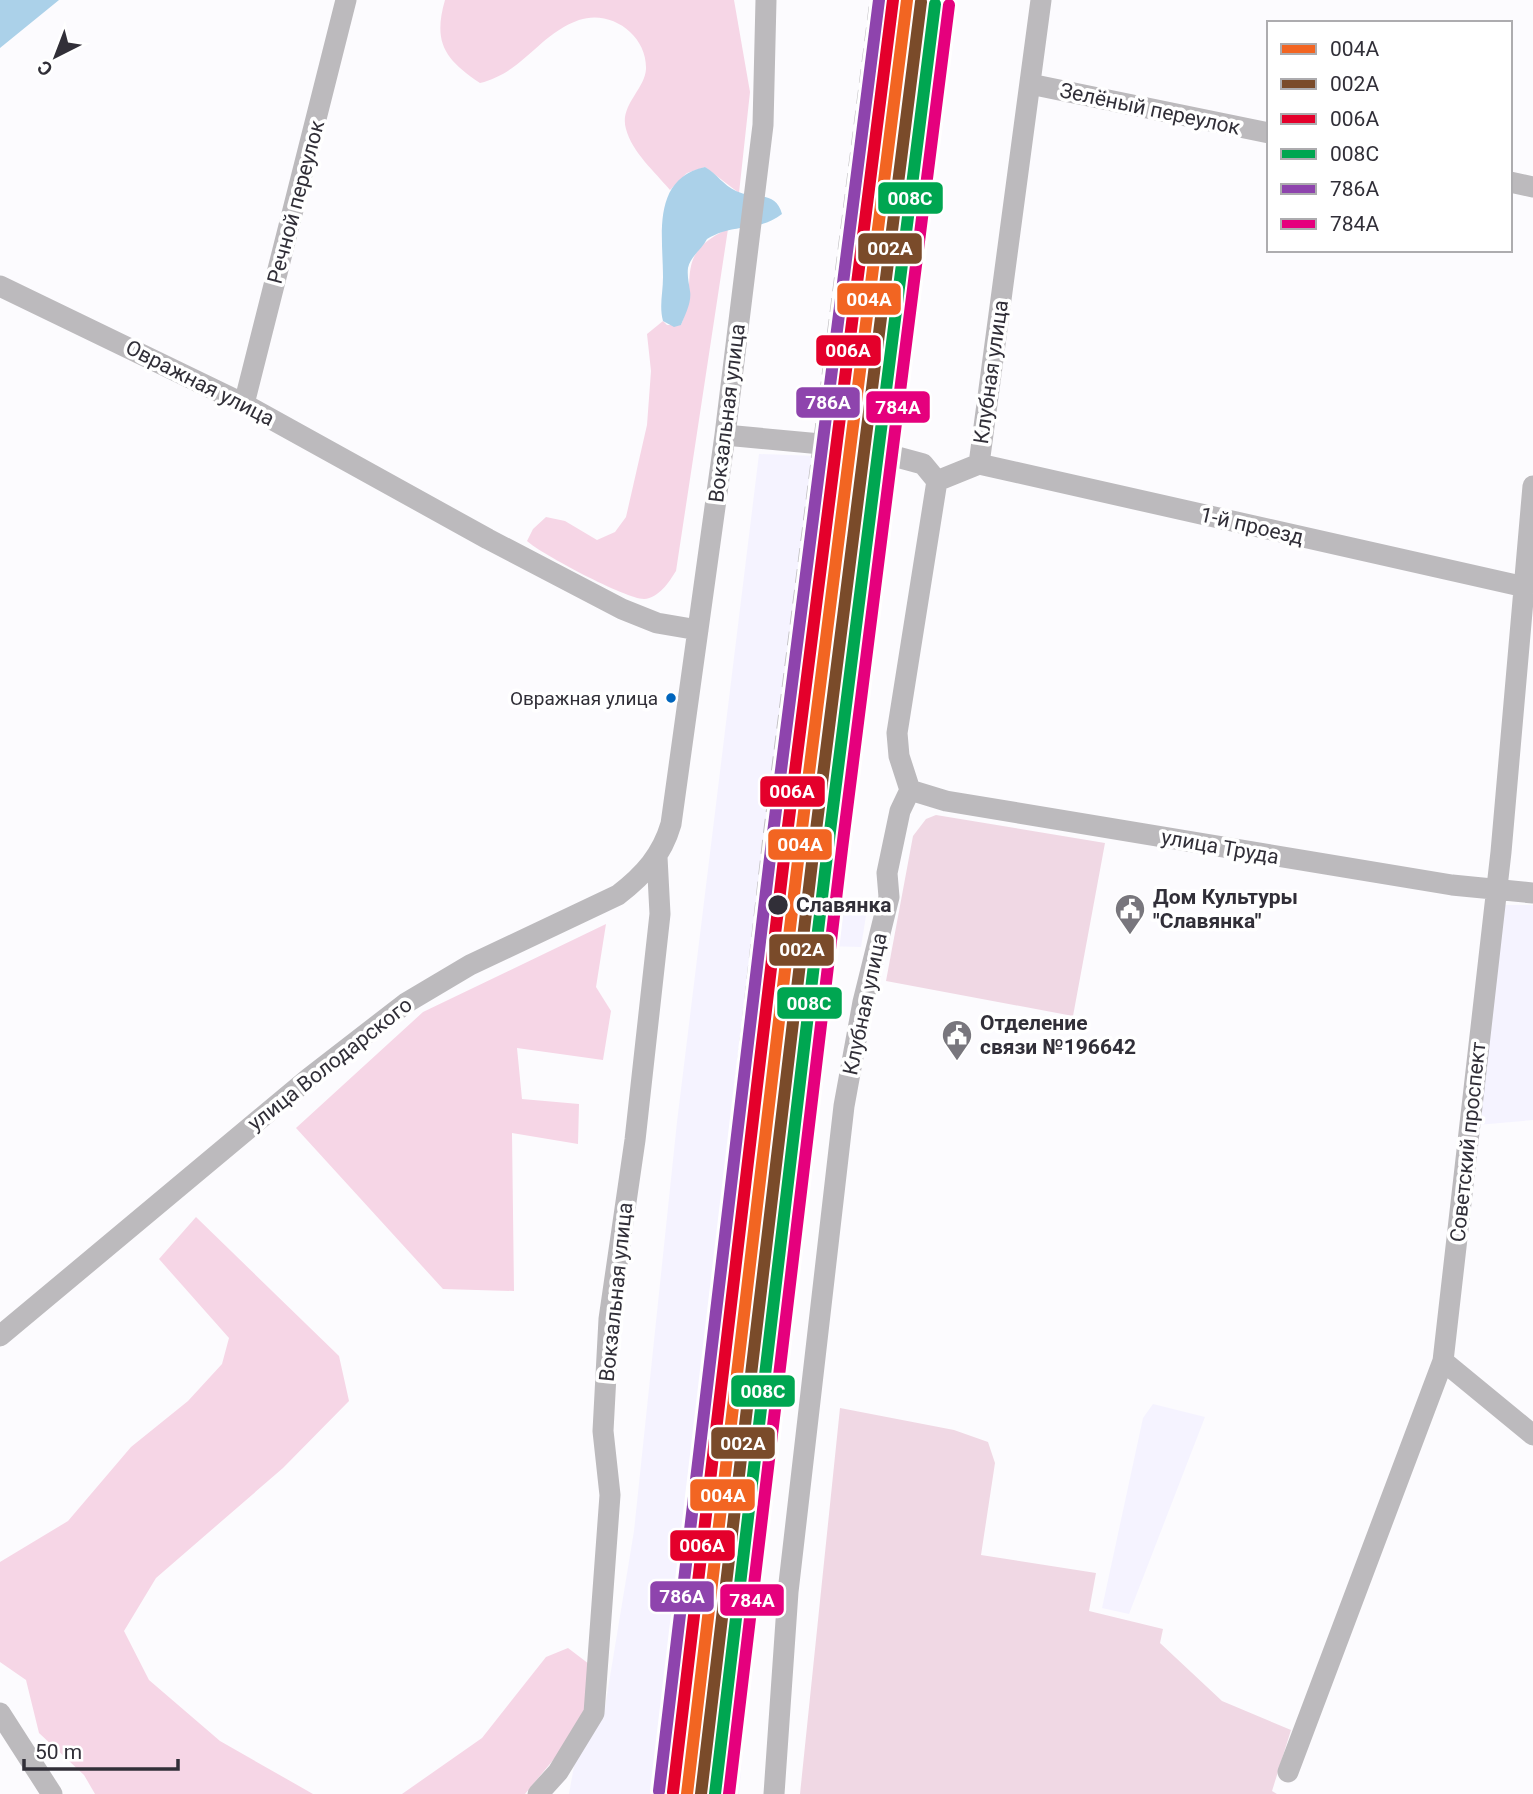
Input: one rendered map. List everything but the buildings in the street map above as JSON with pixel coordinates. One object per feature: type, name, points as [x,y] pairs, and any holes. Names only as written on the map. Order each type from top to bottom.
[{"type":"street","name":"Речной переулок","points":[[244,404],[346,0]]},
{"type":"street","name":"Вокзальная улица","points":[[671,824],[725,435],[756,181],[766,70],[765,0]]},
{"type":"street","name":"Клубная улица","points":[[937,481],[979,464],[1041,0]]},
{"type":"street","name":"Зелёный переулок","points":[[1030,84],[1267,133]]},
{"type":"street","points":[[1512,182],[1533,187]]},
{"type":"street","name":"Овражная улица","points":[[5,291],[244,404],[488,539],[622,609],[657,623],[698,630]]},
{"type":"street","points":[[725,435],[864,448],[923,464],[937,481],[897,733],[899,756],[910,790]]},
{"type":"street","name":"1-й проезд","points":[[979,464],[1525,587]]},
{"type":"street","name":"Советский проспект","points":[[1288,1772],[1443,1362],[1495,891],[1532,528],[1533,486]]},
{"type":"street","name":"Клубная улица","points":[[774,1794],[788,1592],[844,1106],[863,1002],[889,897],[887,873],[900,811],[910,790]]},
{"type":"street","name":"улица Труда","points":[[910,790],[926,797],[960,803],[1495,891],[1533,893]]},
{"type":"street","name":"улица Володарского","points":[[0,1336],[309,1078],[406,1003],[470,965],[618,895],[640,878],[657,857],[671,824]]},
{"type":"street","name":"Вокзальная улица","points":[[538,1794],[558,1772],[594,1713],[610,1495],[603,1431],[609,1319],[635,1140],[660,914],[657,857]]},
{"type":"street","points":[[1443,1362],[1533,1435]]},
{"type":"street","points":[[0,1713],[52,1794]]},
{"type":"shaded area","points":[[445,0],[734,0],[750,92],[739,193],[705,167],[687,173],[670,190],[639,154],[629,137],[625,121],[629,105],[645,76],[645,56],[633,35],[624,27],[603,18],[579,20],[553,34],[508,70],[480,83],[458,66],[444,48],[440,27]]},
{"type":"shaded area","points":[[728,229],[676,571],[663,589],[654,596],[644,599],[634,597],[584,575],[527,541],[533,529],[546,517],[565,521],[597,540],[615,532],[626,517],[647,425],[651,371],[647,334],[663,321],[667,325],[681,325],[693,259],[710,239]]},
{"type":"shaded area","points":[[759,454],[872,458],[858,553],[870,555],[828,900],[868,903],[861,947],[822,946],[797,1164],[810,1166],[757,1583],[739,1794],[569,1794],[579,1738],[605,1707],[634,1531],[677,1122]]},
{"type":"shaded area","points":[[936,815],[1105,843],[1073,1016],[886,981],[913,836],[926,819]]},
{"type":"shaded area","points":[[1497,905],[1533,905],[1533,1120],[1477,1125]]},
{"type":"shaded area","points":[[606,924],[596,987],[611,1011],[603,1060],[517,1048],[522,1099],[579,1104],[578,1144],[512,1133],[514,1291],[443,1289],[296,1128],[423,1012]]},
{"type":"shaded area","points":[[196,1217],[339,1356],[349,1401],[283,1468],[156,1578],[124,1631],[149,1680],[220,1741],[313,1794],[95,1794],[84,1775],[39,1733],[26,1680],[0,1662],[0,1562],[68,1521],[131,1447],[188,1401],[222,1364],[229,1338],[159,1259]]},
{"type":"shaded area","points":[[1153,1404],[1205,1417],[1129,1614],[1102,1608],[1143,1418]]},
{"type":"shaded area","points":[[840,1408],[954,1430],[988,1442],[995,1463],[981,1555],[1096,1573],[1089,1611],[1163,1629],[1160,1643],[1222,1701],[1291,1730],[1272,1791],[1277,1794],[800,1794]]},
{"type":"shaded area","points":[[568,1648],[589,1664],[586,1710],[573,1736],[525,1794],[402,1794],[482,1738],[546,1657]]},
{"type":"water","points":[[0,0],[59,0],[0,48]]},
{"type":"water","points":[[705,167],[736,191],[775,201],[782,214],[764,224],[727,231],[707,239],[689,264],[689,304],[681,325],[674,327],[663,321],[661,310],[664,211],[668,196],[676,183],[688,173]]},
{"type":"railway","points":[[667,1794],[728,1165],[765,837],[872,0]]},
{"type":"transit line","name":"786А","points":[[659,1791],[772,841],[879,0]]},
{"type":"transit line","name":"006А","points":[[673,1792],[786,842],[893,0]]},
{"type":"transit line","name":"004А","points":[[687,1794],[800,844],[907,0]]},
{"type":"transit line","name":"002А","points":[[701,1794],[814,846],[921,2]]},
{"type":"transit line","name":"008С","points":[[715,1794],[828,847],[935,4]]},
{"type":"transit line","name":"784А","points":[[729,1794],[842,849],[949,5]]},
{"type":"place","name":"Овражная улица","points":[[671,698]]},
{"type":"place","name":"Славянка","points":[[778,905]]},
{"type":"place","name":"Дом Культуры \"Славянка\"","points":[[1130,936]]},
{"type":"place","name":"Отделение связи №196642","points":[[957,1062]]}]
